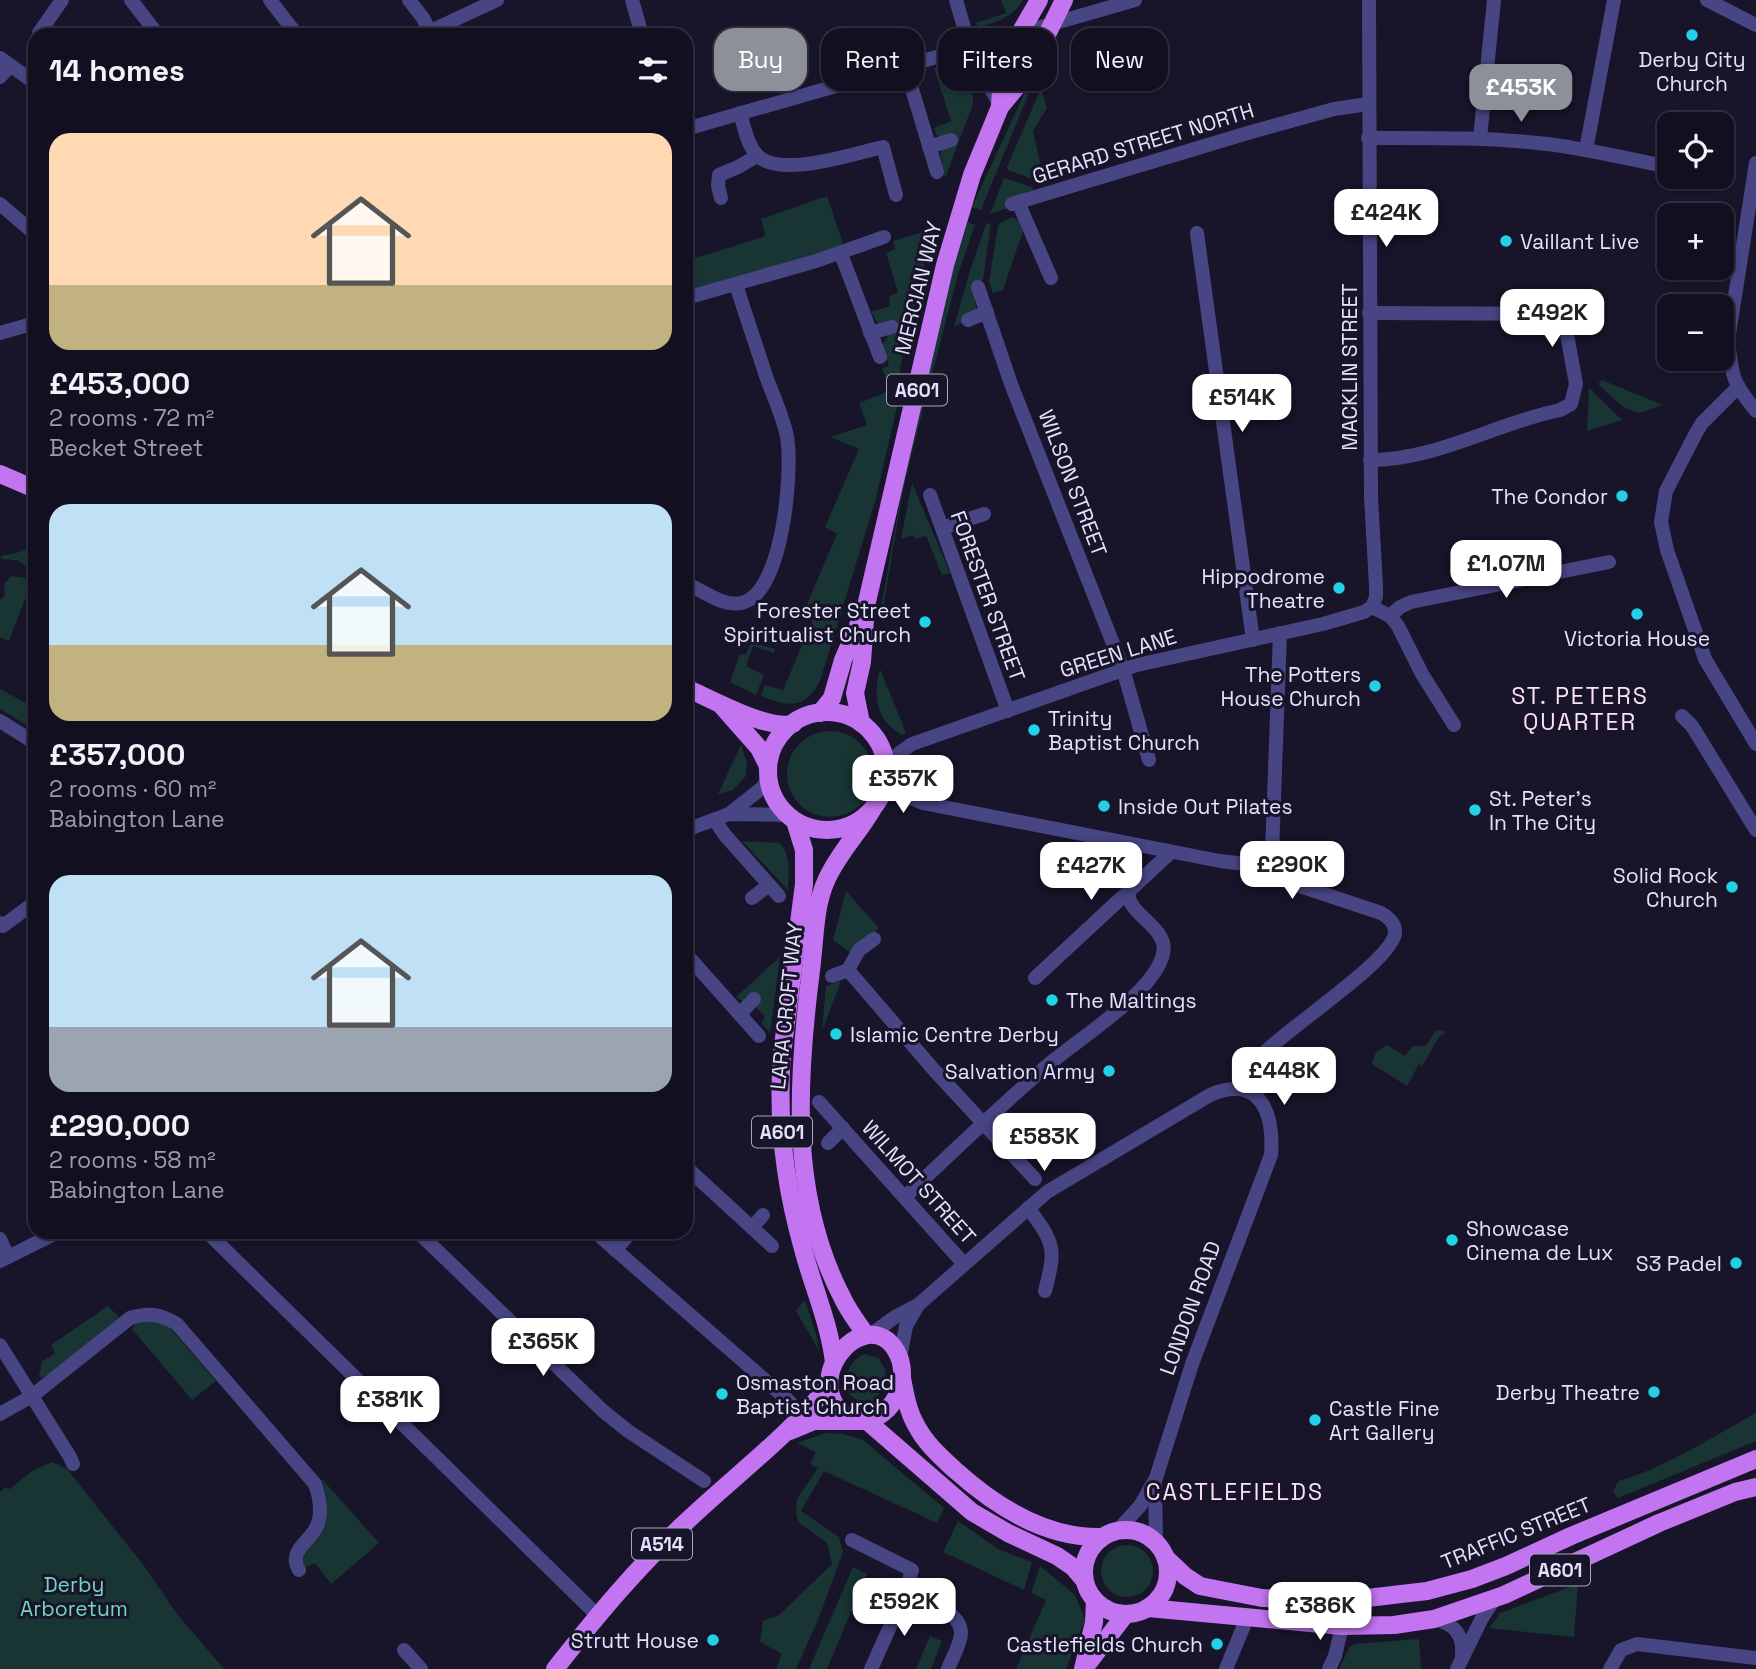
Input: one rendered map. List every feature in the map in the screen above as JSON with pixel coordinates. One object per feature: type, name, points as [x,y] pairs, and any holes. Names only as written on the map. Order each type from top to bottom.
[{"type":"main road","name":"MERCIAN WAY","points":[[1023,28],[1039,0]]},
{"type":"main road","name":"MERCIAN WAY","points":[[861,723],[856,693],[862,662],[866,606],[945,265],[972,175],[1000,107],[1028,73],[1064,0]]},
{"type":"main road","name":"MERCIAN WAY","points":[[1000,107],[1001,91]]},
{"type":"main road","points":[[0,474],[28,486]]},
{"type":"main road","name":"MERCIAN WAY","points":[[820,713],[832,698],[843,660],[866,606]]},
{"type":"main road","points":[[693,692],[722,706],[776,725],[793,724],[820,713],[845,715],[861,723]]},
{"type":"main road","points":[[722,706],[759,748],[769,772]]},
{"type":"main road","name":"A601","points":[[861,723],[876,738],[886,771],[880,799],[872,810]]},
{"type":"main road","points":[[769,772],[775,743],[793,724]]},
{"type":"main road","name":"A601","points":[[769,772],[774,797],[791,818]]},
{"type":"main road","points":[[791,818],[809,828],[832,830],[854,824],[872,810]]},
{"type":"main road","name":"LARA CROFT WAY","points":[[870,1334],[837,1288],[814,1223],[801,1155],[800,1102],[807,999],[820,902],[825,883],[872,810]]},
{"type":"main road","name":"LARA CROFT WAY","points":[[791,818],[804,850],[804,884],[781,1066],[783,1145],[790,1200],[809,1273],[828,1326],[834,1362]]},
{"type":"main road","points":[[834,1362],[849,1344],[870,1334]]},
{"type":"main road","name":"A601","points":[[870,1334],[888,1340],[900,1357]]},
{"type":"main road","points":[[900,1357],[909,1407],[919,1431],[933,1450],[974,1487],[1005,1508],[1048,1529],[1082,1537],[1100,1537],[1118,1530],[1138,1531],[1156,1542]]},
{"type":"main road","name":"A601","points":[[828,1386],[834,1362]]},
{"type":"main road","points":[[859,1420],[880,1415],[892,1404],[899,1392],[902,1378]]},
{"type":"main road","points":[[828,1386],[835,1406],[859,1420],[972,1512],[1008,1533],[1057,1556],[1073,1567],[1084,1580],[1095,1601],[1108,1611],[1125,1615],[1084,1669]]},
{"type":"main road","name":"A514","points":[[555,1669],[597,1615],[683,1524],[784,1433],[828,1386]]},
{"type":"main road","name":"A514","points":[[784,1433],[814,1421],[859,1420]]},
{"type":"main road","name":"TRAFFIC STREET","points":[[1166,1559],[1200,1586],[1262,1598],[1350,1600],[1427,1591],[1472,1579],[1508,1565],[1756,1459]]},
{"type":"main road","name":"A601","points":[[1125,1615],[1148,1608],[1168,1608],[1342,1626],[1394,1625],[1434,1619],[1495,1598],[1671,1518],[1735,1492],[1756,1487]]},
{"type":"main road","points":[[1084,1580],[1084,1565],[1089,1551],[1100,1537]]},
{"type":"main road","name":"A601","points":[[1156,1542],[1166,1559]]},
{"type":"main road","points":[[1148,1608],[1159,1599],[1166,1586],[1166,1559]]},
{"type":"main road","points":[[1084,1669],[1095,1601]]},
{"type":"street","points":[[42,28],[62,0]]},
{"type":"street","points":[[131,0],[153,28]]},
{"type":"street","points":[[270,0],[292,28]]},
{"type":"street","points":[[409,0],[422,18],[425,28]]},
{"type":"street","points":[[437,28],[497,0]]},
{"type":"street","points":[[632,0],[640,28]]},
{"type":"street","points":[[956,0],[960,28]]},
{"type":"street","points":[[1037,28],[1135,0]]},
{"type":"street","name":"MACKLIN STREET","points":[[1369,0],[1370,460],[1377,586],[1372,607]]},
{"type":"street","points":[[1480,138],[1494,0]]},
{"type":"street","points":[[1586,150],[1614,0]]},
{"type":"street","points":[[1707,0],[1756,25]]},
{"type":"street","points":[[3,67],[28,80]]},
{"type":"street","points":[[693,127],[821,90]]},
{"type":"street","points":[[912,91],[937,172]]},
{"type":"street","points":[[993,91],[1000,107]]},
{"type":"street","name":"GERARD STREET NORTH","points":[[1051,278],[1015,203],[1251,132],[1368,104]]},
{"type":"street","points":[[740,113],[751,146],[765,162],[784,165],[812,163],[883,147],[896,195]]},
{"type":"street","points":[[1368,138],[1480,138],[1586,150],[1657,164]]},
{"type":"street","points":[[929,147],[951,140]]},
{"type":"street","points":[[721,198],[719,175],[757,156]]},
{"type":"street","points":[[1756,163],[1728,340],[1731,369],[1737,388],[1756,411]]},
{"type":"street","points":[[0,204],[28,228]]},
{"type":"street","points":[[1197,233],[1253,640]]},
{"type":"street","points":[[693,296],[841,254],[884,237]]},
{"type":"street","points":[[841,254],[880,357]]},
{"type":"street","points":[[693,586],[731,603],[741,603],[754,595],[764,583],[781,542],[784,526],[788,439],[736,285]]},
{"type":"street","name":"WILSON STREET","points":[[978,287],[1012,384],[1123,669],[1149,760]]},
{"type":"street","points":[[968,320],[987,312]]},
{"type":"street","points":[[1369,313],[1553,314],[1566,328],[1576,392],[1567,407],[1440,449],[1391,460],[1370,460]]},
{"type":"street","points":[[0,333],[28,325]]},
{"type":"street","points":[[870,332],[892,327]]},
{"type":"street","points":[[1737,388],[1743,391],[1756,387]]},
{"type":"street","points":[[1737,388],[1702,423],[1696,433],[1667,491],[1661,516],[1665,544],[1699,645],[1756,744]]},
{"type":"street","name":"FORESTER STREET","points":[[930,495],[1007,711]]},
{"type":"street","points":[[942,528],[984,514]]},
{"type":"street","points":[[1390,616],[1411,602],[1609,562]]},
{"type":"street","points":[[1372,607],[1390,616],[1398,625],[1426,681],[1454,725]]},
{"type":"street","name":"GREEN LANE","points":[[886,771],[912,744],[1123,669],[1280,634],[1354,615],[1372,607]]},
{"type":"street","points":[[1265,863],[1272,853],[1280,634]]},
{"type":"street","points":[[1682,716],[1692,726],[1756,830]]},
{"type":"street","points":[[0,721],[28,739]]},
{"type":"street","points":[[870,1334],[918,1305],[1060,1183],[1210,1095],[1227,1088],[1244,1089],[1257,1060],[1322,1007],[1387,948],[1395,934],[1392,921],[1376,911],[1282,880],[1265,863],[1238,864],[923,803],[898,793],[886,771]]},
{"type":"street","points":[[693,827],[722,817],[762,788],[769,772]]},
{"type":"street","points":[[722,817],[791,818]]},
{"type":"street","points":[[722,817],[724,834],[774,890],[752,898]]},
{"type":"street","points":[[1035,978],[1171,852]]},
{"type":"street","points":[[905,1197],[1049,1063],[1118,1010],[1158,966],[1164,950],[1163,940],[1131,903],[1129,892]]},
{"type":"street","points":[[1,924],[28,907]]},
{"type":"street","points":[[832,976],[848,971],[859,950],[874,939]]},
{"type":"street","points":[[693,962],[760,1036]]},
{"type":"street","points":[[848,971],[1035,1179]]},
{"type":"street","points":[[740,1014],[754,999]]},
{"type":"street","name":"LONDON ROAD","points":[[1118,1530],[1144,1500],[1156,1478],[1192,1364],[1271,1154],[1272,1132],[1268,1114],[1256,1096],[1244,1089]]},
{"type":"street","name":"WILMOT STREET","points":[[819,1102],[964,1264]]},
{"type":"street","name":"WILMOT STREET","points":[[828,1143],[842,1128]]},
{"type":"street","points":[[693,1174],[772,1246]]},
{"type":"street","points":[[1028,1208],[1046,1231],[1052,1246],[1052,1265],[1045,1291]]},
{"type":"street","points":[[752,1228],[763,1215]]},
{"type":"street","points":[[0,1239],[4,1259],[44,1239]]},
{"type":"street","points":[[214,1239],[597,1615]]},
{"type":"street","points":[[425,1239],[603,1411],[628,1431],[704,1481]]},
{"type":"street","points":[[603,1239],[790,1402]]},
{"type":"street","points":[[615,1250],[625,1239]]},
{"type":"street","points":[[900,1357],[906,1326],[918,1305]]},
{"type":"street","points":[[0,1414],[32,1396],[130,1318],[142,1314],[164,1316],[177,1324],[309,1476],[318,1493],[320,1508],[317,1525],[298,1550],[295,1560],[299,1570]]},
{"type":"street","points":[[0,1345],[73,1464]]},
{"type":"street","name":"LONDON ROAD","points":[[1156,1478],[1156,1542]]},
{"type":"street","points":[[852,1540],[912,1570],[905,1593],[871,1669]]},
{"type":"street","points":[[905,1593],[947,1612],[958,1623],[960,1637],[948,1669]]},
{"type":"street","points":[[1459,1663],[1495,1598]]},
{"type":"street","points":[[1226,1669],[1247,1618]]},
{"type":"street","points":[[1434,1619],[1450,1625],[1458,1632],[1462,1641],[1459,1663]]},
{"type":"street","points":[[1329,1669],[1342,1626]]},
{"type":"street","points":[[1609,1669],[1623,1648],[1637,1644],[1756,1658]]},
{"type":"street","points":[[404,1650],[421,1669]]},
{"type":"green space","points":[[1001,0],[1023,0],[1009,15],[978,28],[976,23],[1006,13]]},
{"type":"green space","points":[[941,91],[972,91],[973,104],[945,178],[940,152],[945,148],[943,137],[937,136],[934,128],[951,121]]},
{"type":"green space","points":[[1026,91],[1030,91],[981,210],[972,207]]},
{"type":"green space","points":[[1042,91],[1047,108],[1033,131],[1045,184],[1008,170],[1007,167]]},
{"type":"green space","points":[[1004,178],[1032,187],[1034,192],[1007,200],[1008,208],[990,214]]},
{"type":"green space","points":[[827,196],[844,246],[693,289],[693,259],[763,237],[765,234],[761,219]]},
{"type":"green space","points":[[1013,217],[1020,222],[1023,231],[1003,290],[993,293],[989,281],[998,226]]},
{"type":"green space","points":[[968,222],[975,225],[958,274],[911,456],[882,615],[879,619],[904,478],[949,280]]},
{"type":"green space","points":[[991,223],[983,280],[971,285],[976,309],[964,322],[954,327],[986,224]]},
{"type":"green space","points":[[933,229],[900,368],[902,385],[875,502],[820,681],[808,697],[794,704],[761,696],[765,685],[783,690],[814,617],[804,611],[837,534],[825,527],[859,449],[830,437],[867,425],[859,403],[890,391],[882,368],[889,366],[882,346],[889,334],[897,332],[878,324],[871,312],[890,306],[889,296],[898,292],[886,253],[895,249],[893,241]]},
{"type":"green space","points":[[1602,380],[1663,405],[1639,413],[1623,407],[1598,384]]},
{"type":"green space","points":[[1589,388],[1622,420],[1587,431]]},
{"type":"green space","points":[[912,483],[950,573],[942,575],[926,536],[915,539],[913,535],[901,539]]},
{"type":"green space","points":[[28,548],[28,568],[18,560],[1,559],[1,556]]},
{"type":"green space","points":[[11,576],[28,578],[28,592],[9,641],[0,637],[0,600],[5,596],[4,584]]},
{"type":"green space","points":[[751,642],[775,649],[774,653],[753,646],[746,666],[764,675],[756,695],[730,682],[740,654],[746,655]]},
{"type":"green space","points":[[880,669],[906,733],[902,735],[886,722],[878,706]]},
{"type":"green space","points":[[0,689],[28,704],[28,726],[0,709]]},
{"type":"green space","points":[[830,731],[847,734],[861,743],[870,757],[873,774],[870,791],[861,805],[847,814],[830,817],[813,814],[799,805],[790,791],[787,774],[790,757],[799,743],[813,734]]},
{"type":"green space","points":[[741,745],[747,763],[746,776],[733,790],[718,794]]},
{"type":"green space","points":[[742,841],[779,843],[783,847],[788,858],[788,890]]},
{"type":"green space","points":[[846,891],[879,928],[852,954],[833,940]]},
{"type":"green space","points":[[780,957],[770,1033],[761,1023],[764,1015],[755,1007],[762,999],[755,993],[742,1001],[736,997]]},
{"type":"green space","points":[[841,981],[822,1031],[826,986]]},
{"type":"green space","points":[[1442,1030],[1445,1033],[1439,1037],[1422,1066],[1419,1064],[1407,1086],[1372,1064],[1376,1052],[1387,1045],[1405,1056],[1413,1046],[1426,1046],[1435,1031]]},
{"type":"green space","points":[[805,1300],[817,1337],[818,1349],[796,1311]]},
{"type":"green space","points":[[108,1306],[119,1317],[54,1372],[41,1378],[39,1376],[42,1362],[55,1353],[51,1345]]},
{"type":"green space","points":[[155,1320],[170,1328],[216,1381],[192,1400],[132,1329],[136,1322]]},
{"type":"green space","points":[[865,1354],[879,1358],[886,1372],[876,1398],[866,1402],[851,1396],[846,1384],[851,1366]]},
{"type":"green space","points":[[1756,1413],[1756,1441],[1618,1498],[1613,1492],[1618,1481],[1652,1469]]},
{"type":"green space","points":[[826,1433],[843,1434],[863,1440],[944,1508],[937,1523],[824,1471],[801,1511],[839,1537],[843,1552],[818,1620],[796,1669],[776,1669],[782,1654],[760,1642],[763,1621],[779,1615],[832,1564],[827,1543],[798,1522],[796,1512],[797,1499],[818,1468],[810,1464],[816,1452],[797,1443]]},
{"type":"green space","name":"Derby Arboretum","points":[[52,1462],[67,1469],[145,1567],[177,1614],[224,1669],[0,1669],[0,1492],[5,1487],[10,1489],[32,1471]]},
{"type":"green space","points":[[321,1478],[379,1543],[331,1584],[315,1563],[304,1568],[303,1559],[307,1543],[326,1506]]},
{"type":"green space","points":[[958,1521],[1000,1550],[1032,1562],[1024,1590],[943,1552]]},
{"type":"green space","points":[[1127,1545],[1146,1552],[1153,1571],[1146,1590],[1127,1597],[1108,1590],[1101,1571],[1108,1552]]},
{"type":"green space","points":[[1040,1566],[1075,1595],[1085,1619],[1066,1669],[1016,1669],[1046,1600],[1031,1593]]},
{"type":"green space","points":[[853,1567],[867,1574],[827,1669],[809,1669]]},
{"type":"green space","points":[[1578,1584],[1574,1637],[1489,1628],[1500,1613]]},
{"type":"green space","points":[[930,1636],[942,1641],[931,1669],[916,1669]]},
{"type":"green space","points":[[1419,1639],[1421,1669],[1339,1669],[1349,1648],[1354,1644]]},
{"type":"place","name":"Derby City Church","points":[[1692,35]]},
{"type":"place","name":"Vaillant Live","points":[[1506,241]]},
{"type":"place","name":"The Condor","points":[[1622,496]]},
{"type":"place","name":"Hippodrome Theatre","points":[[1339,588]]},
{"type":"place","name":"Victoria House","points":[[1637,614]]},
{"type":"place","name":"Forester Street Spiritualist Church","points":[[925,622]]},
{"type":"place","name":"The Potters House Church","points":[[1375,686]]},
{"type":"place","name":"Trinity Baptist Church","points":[[1034,730]]},
{"type":"place","name":"Inside Out Pilates","points":[[1104,806]]},
{"type":"place","name":"St. Peter's In The City","points":[[1475,810]]},
{"type":"place","name":"Solid Rock Church","points":[[1732,887]]},
{"type":"place","name":"The Maltings","points":[[1052,1000]]},
{"type":"place","name":"Islamic Centre Derby","points":[[836,1034]]},
{"type":"place","name":"Salvation Army","points":[[1109,1071]]},
{"type":"place","name":"Showcase Cinema de Lux","points":[[1452,1240]]},
{"type":"place","name":"S3 Padel","points":[[1736,1263]]},
{"type":"place","name":"Derby Theatre","points":[[1654,1392]]},
{"type":"place","name":"Osmaston Road Baptist Church","points":[[722,1394]]},
{"type":"place","name":"Castle Fine Art Gallery","points":[[1315,1420]]},
{"type":"place","name":"Strutt House","points":[[713,1640]]},
{"type":"place","name":"Castlefields Church","points":[[1217,1644]]},
{"type":"district","name":"ST. PETERS QUARTER","points":[[1580,709]]},
{"type":"district","name":"CASTLEFIELDS","points":[[1235,1492]]}]
